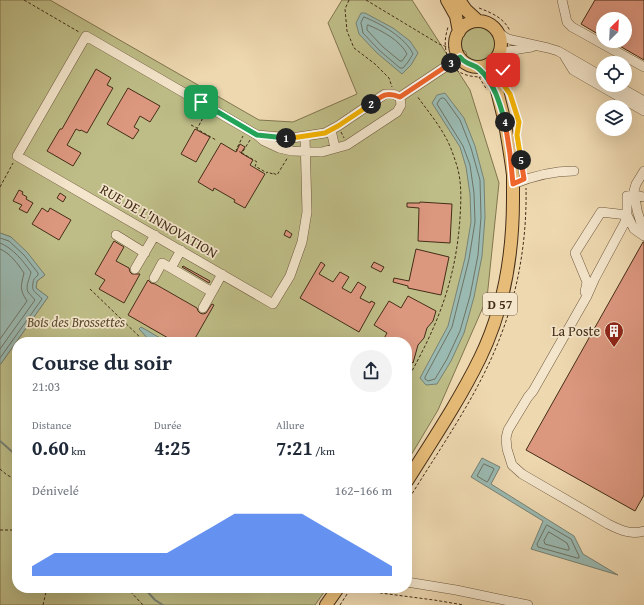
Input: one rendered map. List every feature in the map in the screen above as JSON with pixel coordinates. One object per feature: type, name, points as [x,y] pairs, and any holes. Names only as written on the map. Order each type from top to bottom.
[{"type":"main road","points":[[447,0],[456,16],[454,29],[456,39],[454,54],[480,72],[483,66],[488,65],[500,58],[501,40],[498,32],[493,26],[486,22],[478,21],[471,22],[454,29]]},
{"type":"main road","points":[[459,0],[466,10],[478,21]]},
{"type":"main road","name":"D 57","points":[[412,473],[458,398],[480,357],[495,321],[506,279],[512,237],[513,184],[505,124],[495,78],[500,58]]},
{"type":"main road","name":"D 57","points":[[480,72],[486,76],[490,82],[500,106]]},
{"type":"main road","points":[[326,605],[341,593]]},
{"type":"street","points":[[562,0],[567,22],[572,27],[644,68]]},
{"type":"street","points":[[498,32],[506,38],[548,48],[563,54],[596,73]]},
{"type":"street","points":[[17,156],[86,36],[254,136],[279,148],[305,155],[347,145],[397,112],[401,104],[400,97]]},
{"type":"street","points":[[500,58],[506,51],[539,46]]},
{"type":"street","points":[[400,97],[454,54]]},
{"type":"street","points":[[563,54],[573,70],[644,111]]},
{"type":"street","points":[[628,92],[644,101]]},
{"type":"street","points":[[254,136],[292,138],[325,133],[385,94],[393,94],[400,97]]},
{"type":"street","points":[[334,128],[335,148]]},
{"type":"street","points":[[305,136],[305,155]]},
{"type":"street","name":"RUE DE L'INNOVATION","points":[[17,156],[274,304],[290,276],[302,242],[307,212],[305,155]]},
{"type":"street","points":[[513,184],[524,179],[549,172],[574,171]]},
{"type":"street","points":[[644,171],[636,184],[634,191],[640,212],[641,223],[644,227]]},
{"type":"street","points":[[644,197],[634,195],[627,196],[627,215],[625,222],[587,296],[533,391],[508,430],[506,438],[507,449],[512,464],[522,474],[608,524],[627,532],[644,531]]},
{"type":"street","points":[[528,397],[531,385],[586,290],[587,282],[575,253],[601,212],[627,215]]},
{"type":"street","points":[[627,215],[634,229],[644,236]]},
{"type":"street","points":[[116,235],[145,253]]},
{"type":"street","points":[[135,269],[155,235]]},
{"type":"street","points":[[171,268],[181,250]]},
{"type":"street","points":[[154,278],[162,263],[212,292]]},
{"type":"street","points":[[203,308],[222,274]]},
{"type":"street","points":[[412,583],[456,590],[528,605]]},
{"type":"path","points":[[24,0],[86,36]]},
{"type":"path","points":[[349,0],[345,9],[347,31],[354,48],[375,64],[388,78],[392,87],[396,87]]},
{"type":"path","points":[[366,0],[454,54]]},
{"type":"path","points":[[476,7],[500,18],[510,29],[512,34]]},
{"type":"path","points":[[454,29],[445,35],[454,54],[457,71],[476,77],[480,72]]},
{"type":"path","points":[[448,58],[454,54]]},
{"type":"path","points":[[500,58],[504,65],[502,72]]},
{"type":"path","points":[[503,84],[510,94],[519,122],[517,135],[519,148]]},
{"type":"path","points":[[412,371],[437,322],[444,302],[453,270],[459,236],[460,205],[458,173],[453,153],[447,139],[416,94]]},
{"type":"path","points":[[197,129],[206,112]]},
{"type":"path","points":[[191,125],[216,140]]},
{"type":"path","points":[[334,128],[347,145]]},
{"type":"path","points":[[244,134],[236,150],[257,162],[255,166],[267,173],[277,175],[289,156]]},
{"type":"path","points":[[242,153],[254,136]]},
{"type":"path","points":[[0,187],[17,156]]},
{"type":"path","points":[[412,494],[475,391],[501,335],[521,260],[524,234],[526,189],[521,161]]},
{"type":"path","points":[[90,289],[140,337]]},
{"type":"path","points":[[0,469],[12,478]]},
{"type":"path","points":[[0,530],[12,530]]},
{"type":"path","points":[[43,605],[46,593]]},
{"type":"path","points":[[132,593],[143,605]]},
{"type":"path","points":[[340,605],[345,593]]},
{"type":"path","points":[[383,593],[464,605]]},
{"type":"green space","name":"Bois des Brossettes","points":[[0,0],[50,0],[259,120],[293,122],[357,94],[328,23],[342,0],[412,0],[470,90],[499,183],[487,298],[438,410],[412,454],[412,337],[20,337],[48,297],[36,288],[37,281],[45,275],[11,237],[0,233]]},
{"type":"green space","points":[[476,25],[481,25],[491,30],[496,36],[497,44],[491,57],[484,61],[476,62],[467,58],[466,52],[461,49],[460,44],[462,35],[468,29]]},
{"type":"green space","points":[[12,348],[12,593],[323,593],[315,605],[0,605],[0,365]]},
{"type":"water","points":[[361,13],[365,13],[393,28],[410,41],[418,53],[411,65],[402,74],[377,53],[359,34],[356,23]]},
{"type":"water","points":[[445,93],[464,118],[475,146],[484,180],[485,217],[482,256],[474,297],[464,333],[451,361],[437,384],[426,385],[420,378],[448,326],[465,258],[471,222],[470,194],[466,167],[460,147],[432,103],[437,95]]},
{"type":"water","points":[[0,233],[11,237],[27,252],[45,275],[37,281],[36,288],[48,297],[20,337],[12,337],[12,348],[0,365]]},
{"type":"water","points":[[141,327],[158,337],[146,337],[139,329]]},
{"type":"water","points":[[482,458],[500,467],[491,484],[574,536],[583,554],[618,575],[531,549],[543,521],[471,477]]},
{"type":"building","points":[[595,0],[644,0],[644,60],[623,48],[632,48],[632,12],[596,12],[596,33],[581,24]]},
{"type":"building","points":[[96,69],[111,78],[107,85],[113,88],[87,133],[76,129],[67,145],[81,153],[73,166],[47,151],[60,129],[62,129]]},
{"type":"building","points":[[128,88],[160,106],[150,122],[140,116],[134,127],[139,130],[133,139],[107,124]]},
{"type":"building","points":[[195,129],[210,137],[196,162],[181,154]]},
{"type":"building","points":[[221,143],[236,152],[240,144],[245,147],[241,153],[253,160],[250,165],[265,174],[245,208],[234,202],[235,200],[214,188],[213,191],[198,182]]},
{"type":"building","points":[[19,190],[27,197],[26,199],[33,203],[27,213],[19,209],[22,205],[13,201]]},
{"type":"building","points":[[60,193],[66,197],[63,202],[57,198]]},
{"type":"building","points":[[420,202],[452,204],[450,243],[418,241],[419,208],[407,207],[407,203]]},
{"type":"building","points":[[42,208],[48,212],[50,208],[71,220],[59,240],[32,224]]},
{"type":"building","points":[[286,230],[292,234],[290,238],[284,235]]},
{"type":"building","points":[[114,241],[124,247],[116,261],[129,268],[132,274],[140,274],[124,303],[99,289],[105,280],[95,274]]},
{"type":"building","name":"La Poste","points":[[643,242],[644,495],[635,511],[526,450]]},
{"type":"building","points":[[416,249],[449,257],[441,295],[408,288],[408,286],[393,282],[394,278],[409,281]]},
{"type":"building","points":[[321,262],[325,265],[319,274],[333,282],[340,272],[349,277],[342,288],[351,293],[358,282],[366,287],[360,298],[370,303],[371,301],[375,303],[359,332],[300,298]]},
{"type":"building","points":[[374,262],[384,267],[381,272],[371,267]]},
{"type":"building","points":[[183,266],[210,281],[209,283],[182,267]]},
{"type":"building","points":[[148,280],[197,308],[200,313],[206,313],[212,304],[214,305],[196,337],[166,337],[128,315]]},
{"type":"building","points":[[408,296],[436,311],[433,321],[427,328],[424,338],[418,345],[413,363],[412,337],[385,337],[387,333],[374,325],[389,301],[401,308]]},
{"type":"waterway","points":[[0,441],[12,452]]},
{"type":"waterway","points":[[149,593],[155,600],[163,605]]},
{"type":"place","name":"La Poste","points":[[614,348]]},
{"type":"route","points":[[201,102],[257,135],[292,138],[325,133],[338,126],[385,94],[393,94],[400,97],[460,57],[469,65],[477,67],[490,82],[500,106],[505,124],[513,184],[524,179],[517,135],[519,122],[510,94],[503,84],[503,70]]}]
